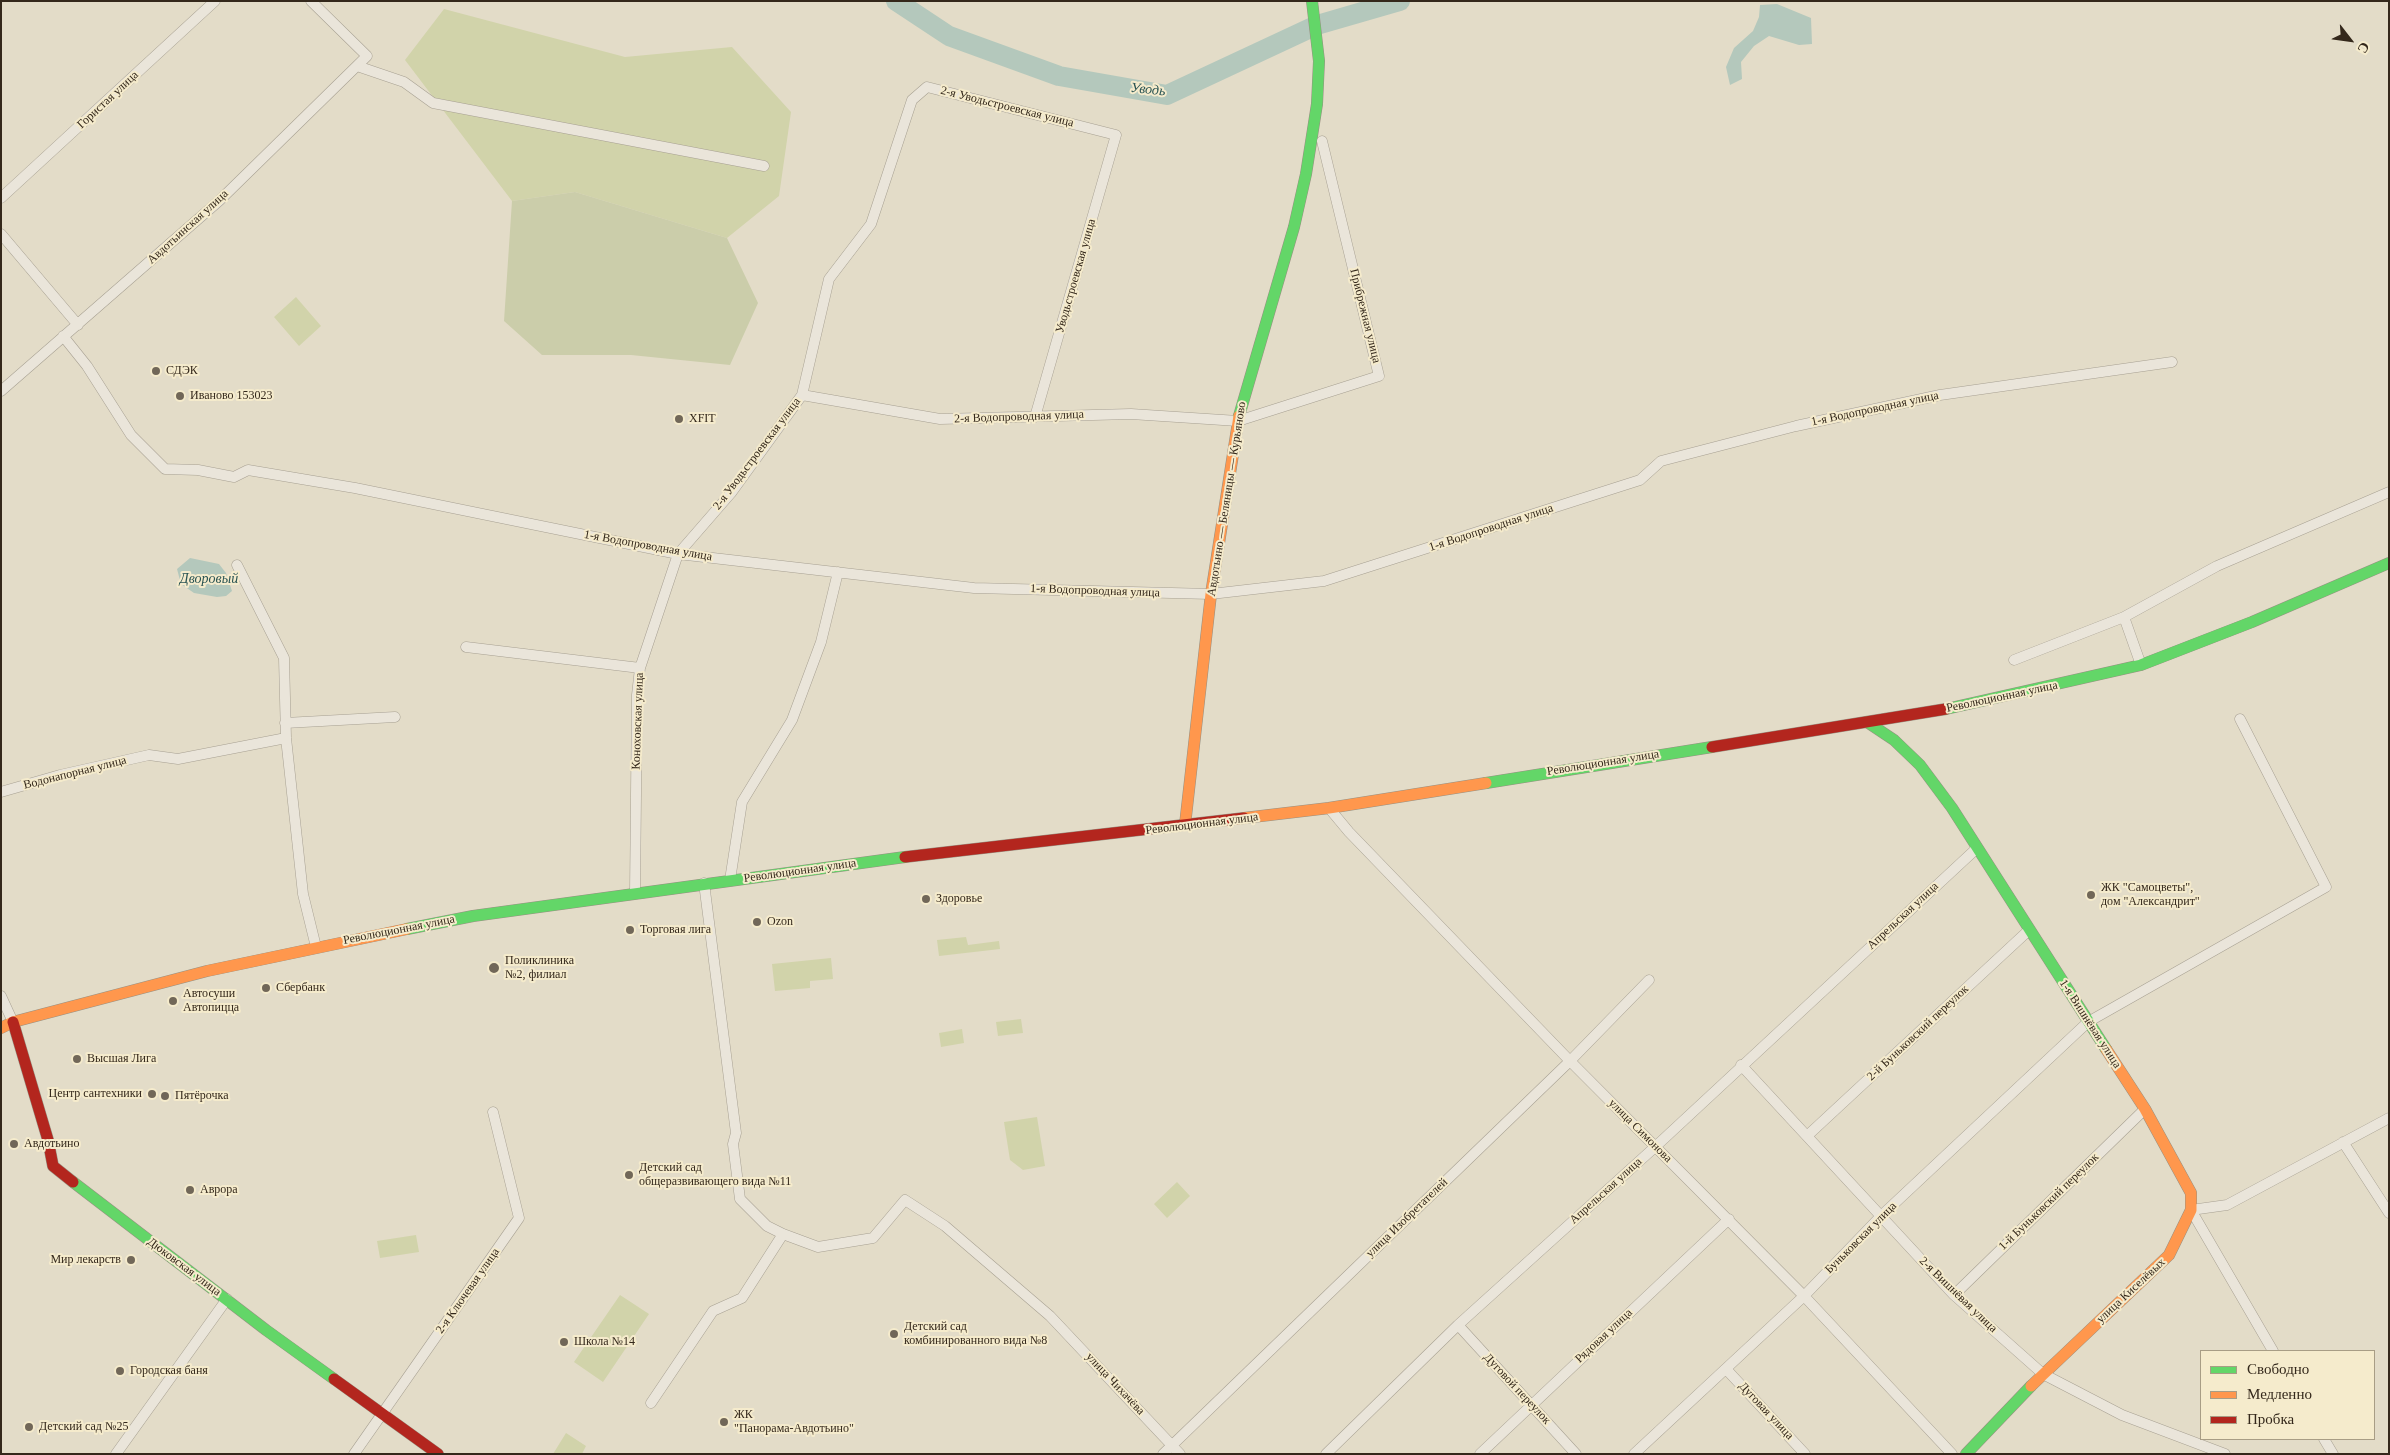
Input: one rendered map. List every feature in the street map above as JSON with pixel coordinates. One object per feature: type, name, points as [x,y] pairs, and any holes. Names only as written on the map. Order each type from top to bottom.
[{"type":"main road","name":"Авдотьино — Беляницы — Курьяново","points":[[1185,825],[1212,594],[1238,422],[1294,227],[1306,174],[1316,104],[1319,62],[1312,1]]},
{"type":"main road","name":"Революционная улица","points":[[1,1028],[13,1022],[206,971],[316,946],[473,916],[891,858],[1329,808],[1964,706],[2141,665],[2252,622],[2389,563]]},
{"type":"main road","name":"1-я Вишнёвая улица","points":[[1867,722],[1894,740],[1920,765],[1952,808],[1976,849],[2145,1109],[2191,1193],[2191,1210]]},
{"type":"main road","name":"Дюковская улица","points":[[13,1022],[48,1140],[53,1166],[227,1299],[438,1454]]},
{"type":"main road","name":"улица Киселёвых","points":[[1966,1454],[2043,1374],[2169,1255],[2186,1224],[2191,1210]]},
{"type":"street","name":"Гористая улица","points":[[1,198],[215,1]]},
{"type":"street","name":"Авдотьинская улица","points":[[1,390],[220,200],[367,56],[311,1]]},
{"type":"street","points":[[357,66],[404,82],[432,103],[764,166]]},
{"type":"street","name":"2-я Уводьстроевская улица","points":[[678,554],[731,493],[802,396],[830,279],[871,224],[912,100],[927,87],[1116,134]]},
{"type":"street","name":"Уводьстроевская улица","points":[[1036,417],[1116,134]]},
{"type":"street","name":"Прибрежная улица","points":[[1238,422],[1380,376],[1322,141]]},
{"type":"street","points":[[1,234],[78,325]]},
{"type":"street","name":"1-я Водопроводная улица","points":[[63,336],[87,366],[131,435],[165,469],[198,470],[234,477],[248,470],[355,488],[678,554],[974,588],[1212,594],[1324,581],[1640,480],[1661,462],[1796,426],[1940,395],[2172,362]]},
{"type":"street","name":"2-я Водопроводная улица","points":[[802,396],[940,419],[1131,414],[1238,422]]},
{"type":"street","points":[[2014,660],[2124,618],[2217,566],[2389,492]]},
{"type":"street","name":"Коноховская улица","points":[[635,893],[637,695],[640,668],[678,554]]},
{"type":"street","points":[[237,565],[284,658],[286,738],[303,894],[316,946]]},
{"type":"street","points":[[730,880],[742,802],[792,720],[821,642],[838,572]]},
{"type":"street","points":[[2124,618],[2141,665]]},
{"type":"street","points":[[466,647],[640,668]]},
{"type":"street","points":[[285,723],[396,717]]},
{"type":"street","name":"Буньковская улица","points":[[1634,1454],[1804,1296],[1881,1216],[2088,1022],[2326,887],[2240,719]]},
{"type":"street","name":"Водонапорная улица","points":[[1,792],[60,775],[149,755],[178,759],[286,738]]},
{"type":"street","name":"улица Симонова","points":[[1329,808],[1356,839],[1570,1061],[1804,1296],[1952,1454]]},
{"type":"street","name":"Апрельская улица","points":[[1326,1454],[1458,1325],[1655,1147],[1976,849]]},
{"type":"street","points":[[651,1403],[713,1311],[742,1298],[783,1234],[768,1226],[740,1198],[733,1144],[736,1134],[704,883]]},
{"type":"street","name":"2-й Буньковский переулок","points":[[1807,1136],[2030,930]]},
{"type":"street","name":"улица Изобретателей","points":[[1163,1454],[1570,1061],[1649,980]]},
{"type":"street","points":[[1,996],[13,1022]]},
{"type":"street","name":"2-я Вишнёвая улица","points":[[1741,1066],[1954,1295],[2043,1374],[2122,1415],[2225,1454]]},
{"type":"street","name":"1-й Буньковский переулок","points":[[1954,1295],[2145,1109]]},
{"type":"street","name":"2-я Ключевая улица","points":[[354,1454],[519,1218],[493,1112]]},
{"type":"street","points":[[2191,1210],[2226,1205],[2389,1118]]},
{"type":"street","points":[[2343,1142],[2389,1213]]},
{"type":"street","name":"улица Чихачёва","points":[[783,1234],[818,1247],[872,1238],[905,1200],[944,1226],[1050,1316],[1180,1454]]},
{"type":"street","name":"1-я Вишнёвая улица","points":[[2191,1210],[2272,1350]]},
{"type":"street","name":"Рядовая улица","points":[[1480,1454],[1729,1219]]},
{"type":"street","points":[[116,1454],[227,1299]]},
{"type":"street","name":"Дуговой переулок","points":[[1458,1325],[1576,1454]]},
{"type":"street","name":"Дуговая улица","points":[[1726,1368],[1805,1454]]},
{"type":"street","points":[[2325,1440],[2333,1454]]},
{"type":"green space","points":[[444,9],[625,57],[732,47],[791,112],[779,196],[727,238],[575,192],[512,201],[405,60]]},
{"type":"green space","points":[[575,192],[727,238],[758,303],[730,365],[631,355],[542,355],[504,321],[512,201]]},
{"type":"green space","points":[[296,297],[321,326],[299,346],[274,317]]},
{"type":"green space","points":[[966,937],[968,945],[999,941],[1000,949],[939,956],[937,940]]},
{"type":"green space","points":[[831,958],[833,979],[810,981],[810,988],[775,991],[772,964]]},
{"type":"green space","points":[[1021,1019],[1023,1033],[998,1036],[996,1022]]},
{"type":"green space","points":[[962,1029],[964,1043],[941,1047],[939,1033]]},
{"type":"green space","points":[[1037,1117],[1045,1166],[1023,1170],[1010,1160],[1004,1122]]},
{"type":"green space","points":[[1177,1182],[1190,1196],[1167,1218],[1154,1204]]},
{"type":"green space","points":[[416,1235],[419,1252],[380,1258],[377,1241]]},
{"type":"green space","points":[[620,1295],[649,1314],[603,1382],[574,1362]]},
{"type":"green space","points":[[566,1433],[586,1446],[582,1454],[553,1454]]},
{"type":"water","points":[[1777,4],[1811,18],[1812,44],[1799,45],[1769,36],[1754,46],[1741,62],[1742,79],[1730,85],[1726,67],[1734,48],[1753,31],[1759,17],[1760,5]]},
{"type":"water","name":"Дворовый","points":[[190,558],[219,564],[226,573],[232,591],[226,596],[217,597],[194,593],[181,584],[177,569]]},
{"type":"waterway","name":"Уводь","points":[[896,1],[949,36],[1059,76],[1167,95],[1317,25],[1400,1]]},
{"type":"traffic: fast","points":[[1239,416],[1294,227],[1306,174],[1317,104],[1319,61],[1312,1]]},
{"type":"traffic: fast","points":[[1946,709],[2141,665],[2252,622],[2389,563]]},
{"type":"traffic: fast","points":[[1867,722],[1894,740],[1920,765],[1952,808],[2106,1049]]},
{"type":"traffic: fast","points":[[1486,783],[1712,747]]},
{"type":"traffic: fast","points":[[407,929],[473,916],[905,857]]},
{"type":"traffic: fast","points":[[73,1182],[266,1330],[334,1379]]},
{"type":"traffic: fast","points":[[1966,1454],[2031,1386]]},
{"type":"traffic: slow","points":[[1185,825],[1211,594],[1239,416]]},
{"type":"traffic: slow","points":[[1244,818],[1329,808],[1486,783]]},
{"type":"traffic: slow","points":[[1,1028],[13,1022],[207,971],[407,929]]},
{"type":"traffic: slow","points":[[2031,1386],[2169,1255],[2191,1210],[2191,1193],[2145,1109],[2106,1049]]},
{"type":"traffic: jam","points":[[1712,747],[1946,709]]},
{"type":"traffic: jam","points":[[905,857],[1244,818]]},
{"type":"traffic: jam","points":[[13,1022],[48,1140],[53,1166],[73,1182]]},
{"type":"traffic: jam","points":[[334,1379],[438,1454]]},
{"type":"place","name":"СДЭК","points":[[156,371]]},
{"type":"place","name":"Иваново 153023","points":[[180,396]]},
{"type":"place","name":"XFIT","points":[[679,419]]},
{"type":"place","name":"ЖК \"Самоцветы\", дом \"Александрит\"","points":[[2091,895]]},
{"type":"place","name":"Здоровье","points":[[926,899]]},
{"type":"place","name":"Ozon","points":[[757,922]]},
{"type":"place","name":"Торговая лига","points":[[630,930]]},
{"type":"place","name":"Поликлиника №2, филиал","points":[[494,968]]},
{"type":"place","name":"Сбербанк","points":[[266,988]]},
{"type":"place","name":"Автосуши Автопицца","points":[[173,1001]]},
{"type":"place","name":"Высшая Лига","points":[[77,1059]]},
{"type":"place","name":"Центр сантехники","points":[[152,1094]]},
{"type":"place","name":"Пятёрочка","points":[[165,1096]]},
{"type":"place","name":"Авдотьино","points":[[14,1144]]},
{"type":"place","name":"Детский сад общеразвивающего вида №11","points":[[629,1175]]},
{"type":"place","name":"Аврора","points":[[190,1190]]},
{"type":"place","name":"Мир лекарств","points":[[131,1260]]},
{"type":"place","name":"Детский сад комбинированного вида №8","points":[[894,1334]]},
{"type":"place","name":"Школа №14","points":[[564,1342]]},
{"type":"place","name":"Городская баня","points":[[120,1371]]},
{"type":"place","name":"ЖК \"Панорама-Авдотьино\"","points":[[724,1422]]},
{"type":"place","name":"Детский сад №25","points":[[29,1427]]}]
